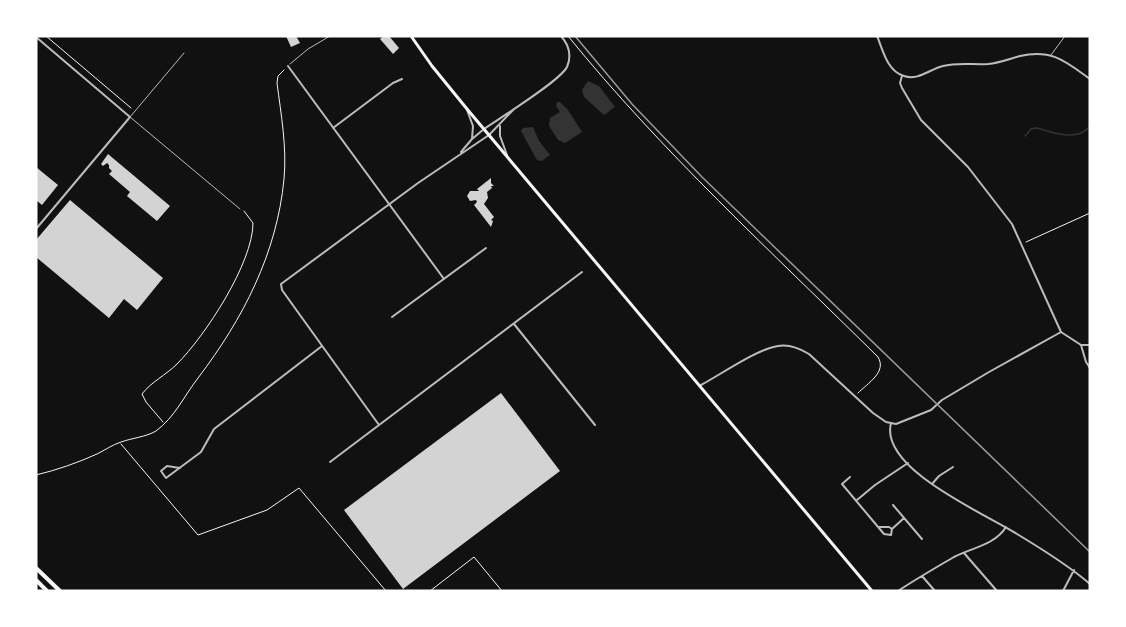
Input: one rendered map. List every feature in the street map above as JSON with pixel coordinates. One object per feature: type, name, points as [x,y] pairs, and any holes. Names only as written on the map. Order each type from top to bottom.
[{"type":"highway","points":[[36,568],[60,591]]},
{"type":"highway","points":[[36,580],[47,591]]},
{"type":"main road","points":[[411,36],[467,109],[872,591]]},
{"type":"street","points":[[459,154],[472,138],[563,72],[569,51],[561,36]]},
{"type":"street","points":[[877,36],[889,65],[902,76],[915,77],[940,66],[987,64],[1028,54],[1052,55],[1090,79]]},
{"type":"street","points":[[36,37],[130,117],[36,229]]},
{"type":"street","points":[[288,66],[444,279]]},
{"type":"street","points":[[902,76],[900,83],[902,88],[921,120],[944,141],[986,189],[1012,224],[1061,332],[1081,345],[1090,345]]},
{"type":"street","points":[[333,128],[393,83],[402,79]]},
{"type":"street","points":[[467,109],[473,126],[472,138]]},
{"type":"street","points":[[379,425],[282,290],[281,284],[459,154],[489,135],[515,109]]},
{"type":"street","points":[[500,125],[500,136],[508,158]]},
{"type":"street","points":[[392,317],[486,248]]},
{"type":"street","points":[[330,462],[582,272]]},
{"type":"street","points":[[514,324],[595,425]]},
{"type":"street","points":[[700,386],[774,346],[800,348],[873,413],[891,423],[900,423],[931,410],[942,400],[980,377],[1061,332]]},
{"type":"street","points":[[1081,345],[1090,368]]},
{"type":"street","points":[[180,468],[167,466],[161,471],[166,478],[180,468],[201,452],[214,429],[322,346]]},
{"type":"street","points":[[891,423],[889,430],[892,440],[908,463],[931,484],[946,495],[1006,527],[1074,570],[1090,584]]},
{"type":"street","points":[[856,501],[908,463]]},
{"type":"street","points":[[931,484],[953,467]]},
{"type":"street","points":[[850,477],[842,484],[888,536],[904,518]]},
{"type":"street","points":[[893,505],[922,539]]},
{"type":"street","points":[[878,527],[892,529]]},
{"type":"street","points":[[898,591],[964,553],[991,541],[1006,527]]},
{"type":"street","points":[[964,553],[997,591]]},
{"type":"street","points":[[1063,591],[1074,570]]},
{"type":"street","points":[[922,576],[935,591]]},
{"type":"lane","points":[[288,66],[301,54],[330,36]]},
{"type":"lane","points":[[1052,55],[1065,36]]},
{"type":"lane","points":[[184,53],[130,117],[240,209]]},
{"type":"path","points":[[46,36],[132,109],[130,117]]},
{"type":"path","points":[[568,36],[624,103],[713,197],[878,357],[881,363],[880,370],[854,397]]},
{"type":"path","points":[[36,475],[75,463],[120,442],[153,432],[164,424],[175,414],[183,397],[238,321],[259,276],[277,216],[284,178],[284,147],[277,83],[278,76],[288,66]]},
{"type":"path","points":[[164,424],[142,397],[143,392],[179,363],[231,289],[246,255],[253,229],[251,219],[240,209]]},
{"type":"path","points":[[1022,244],[1090,213]]},
{"type":"path","points":[[120,442],[198,535],[267,510],[299,488],[386,591]]},
{"type":"path","points":[[430,591],[474,557],[502,591]]},
{"type":"shaded area","points":[[588,81],[599,86],[615,107],[604,115],[584,97],[582,90]]},
{"type":"shaded area","points":[[557,102],[568,110],[582,132],[565,143],[558,140],[549,126],[550,118],[560,112],[556,106]]},
{"type":"shaded area","points":[[533,127],[539,141],[550,155],[542,161],[537,160],[521,131],[523,128]]},
{"type":"building","points":[[286,36],[296,36],[300,43],[291,47]]},
{"type":"building","points":[[389,36],[399,48],[393,54],[380,39]]},
{"type":"building","points":[[108,154],[170,206],[157,221],[127,196],[130,192],[109,174],[112,171],[109,165],[101,164]]},
{"type":"building","points":[[36,167],[58,185],[42,205],[36,200]]},
{"type":"building","points":[[491,178],[494,186],[491,186],[492,188],[487,192],[488,198],[484,204],[494,217],[491,220],[493,221],[491,227],[474,205],[476,200],[470,201],[467,196],[470,191],[479,191],[477,189]]},
{"type":"building","points":[[70,200],[163,278],[137,310],[124,299],[109,318],[36,257],[36,240]]},
{"type":"building","points":[[501,393],[560,471],[403,589],[344,510]]},
{"type":"waterway","points":[[1025,136],[1031,129],[1037,128],[1058,134],[1079,134],[1090,126]]},
{"type":"railway","points":[[575,36],[632,104],[702,177],[1090,552]]}]
